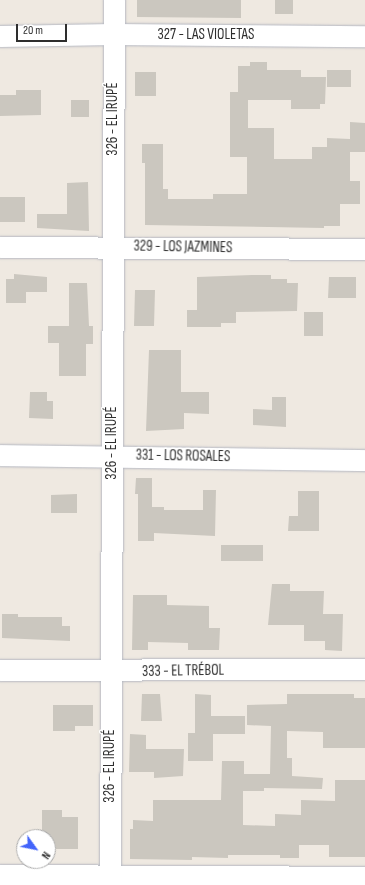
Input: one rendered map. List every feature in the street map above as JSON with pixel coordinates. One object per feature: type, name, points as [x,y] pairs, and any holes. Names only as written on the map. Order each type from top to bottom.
[{"type":"street","name":"326 - EL IRUPÉ","points":[[110,880],[114,0]]},
{"type":"street","name":"327 - LAS VIOLETAS","points":[[0,36],[113,34],[365,36]]},
{"type":"street","name":"329 - LOS JAZMINES","points":[[0,247],[113,246],[365,249]]},
{"type":"street","name":"331 - LOS ROSALES","points":[[0,455],[112,455],[365,460]]},
{"type":"street","name":"333 - EL TRÉBOL","points":[[0,670],[111,671],[365,669]]},
{"type":"street","points":[[0,875],[110,880],[365,877]]},
{"type":"building","points":[[137,0],[241,0],[241,18],[137,17]]},
{"type":"building","points":[[275,0],[293,0],[293,14],[275,14]]},
{"type":"building","points":[[250,62],[267,62],[267,70],[301,70],[301,77],[326,77],[325,104],[320,104],[320,109],[291,109],[291,100],[248,100],[248,128],[274,128],[274,159],[312,159],[312,147],[327,147],[327,138],[350,139],[350,122],[365,123],[365,152],[350,152],[350,181],[360,181],[360,204],[340,204],[340,226],[324,226],[324,228],[145,225],[145,163],[142,163],[142,144],[163,144],[163,189],[168,189],[168,199],[213,199],[213,194],[247,194],[247,157],[230,157],[230,92],[238,92],[238,66],[250,66]]},
{"type":"building","points":[[327,70],[351,70],[351,87],[327,87]]},
{"type":"building","points":[[135,72],[156,72],[156,96],[135,96]]},
{"type":"building","points":[[16,90],[41,90],[41,115],[0,116],[0,95],[16,95]]},
{"type":"building","points":[[71,100],[89,100],[89,117],[71,117]]},
{"type":"building","points":[[88,182],[89,231],[37,228],[37,214],[67,214],[67,183]]},
{"type":"building","points":[[0,197],[25,197],[25,222],[0,222]]},
{"type":"building","points":[[14,274],[47,277],[47,292],[26,292],[26,303],[6,303],[6,279],[14,279]]},
{"type":"building","points":[[271,275],[271,279],[287,279],[287,283],[298,283],[297,311],[236,312],[236,323],[221,323],[221,327],[187,327],[187,310],[197,310],[197,277]]},
{"type":"building","points":[[329,277],[356,277],[356,298],[328,298]]},
{"type":"building","points":[[69,283],[87,283],[89,326],[93,326],[93,344],[86,344],[86,376],[59,376],[59,343],[48,343],[48,326],[69,326]]},
{"type":"building","points":[[135,290],[155,290],[154,326],[134,326]]},
{"type":"building","points":[[304,312],[323,312],[323,336],[304,336]]},
{"type":"building","points":[[149,350],[181,350],[181,392],[209,392],[209,414],[184,413],[184,429],[146,431]]},
{"type":"building","points":[[30,392],[47,392],[47,401],[53,401],[53,419],[29,418]]},
{"type":"building","points":[[272,397],[286,397],[286,427],[253,425],[253,409],[272,410]]},
{"type":"building","points":[[136,478],[152,478],[152,507],[164,507],[164,510],[203,510],[203,490],[216,490],[215,536],[154,533],[154,541],[138,541],[138,494],[135,494]]},
{"type":"building","points":[[298,491],[319,491],[319,531],[288,531],[289,516],[298,516]]},
{"type":"building","points":[[77,494],[77,513],[51,513],[51,495]]},
{"type":"building","points":[[221,545],[263,545],[263,561],[221,561]]},
{"type":"building","points":[[272,584],[290,584],[290,591],[324,591],[323,614],[343,614],[342,651],[325,650],[325,641],[304,641],[304,625],[268,625]]},
{"type":"building","points":[[133,595],[167,595],[167,605],[209,606],[209,628],[220,628],[219,650],[188,650],[188,643],[148,642],[148,650],[132,650]]},
{"type":"building","points":[[2,614],[18,614],[18,617],[62,617],[62,626],[70,626],[70,641],[2,638]]},
{"type":"building","points":[[142,694],[160,694],[162,721],[141,721]]},
{"type":"building","points":[[195,694],[211,695],[211,716],[245,716],[245,734],[213,734],[213,761],[188,761],[188,733],[195,733]]},
{"type":"building","points":[[287,694],[354,694],[354,698],[365,698],[365,748],[323,748],[323,732],[287,731],[287,758],[292,758],[292,776],[323,778],[322,789],[264,788],[264,791],[243,791],[243,825],[275,826],[275,814],[301,815],[301,800],[335,801],[335,780],[365,780],[365,857],[329,857],[329,845],[299,845],[299,858],[280,858],[280,855],[228,855],[228,858],[192,857],[192,860],[130,859],[130,829],[133,829],[133,820],[153,821],[153,800],[221,800],[222,761],[244,761],[244,774],[270,774],[271,726],[247,725],[247,705],[287,704]]},
{"type":"building","points":[[53,705],[93,705],[93,726],[75,726],[75,731],[53,731]]},
{"type":"building","points":[[130,734],[146,735],[146,749],[184,749],[183,776],[154,778],[154,772],[129,772]]},
{"type":"building","points":[[42,810],[62,810],[62,817],[78,817],[78,849],[56,849],[56,829],[42,829]]}]
